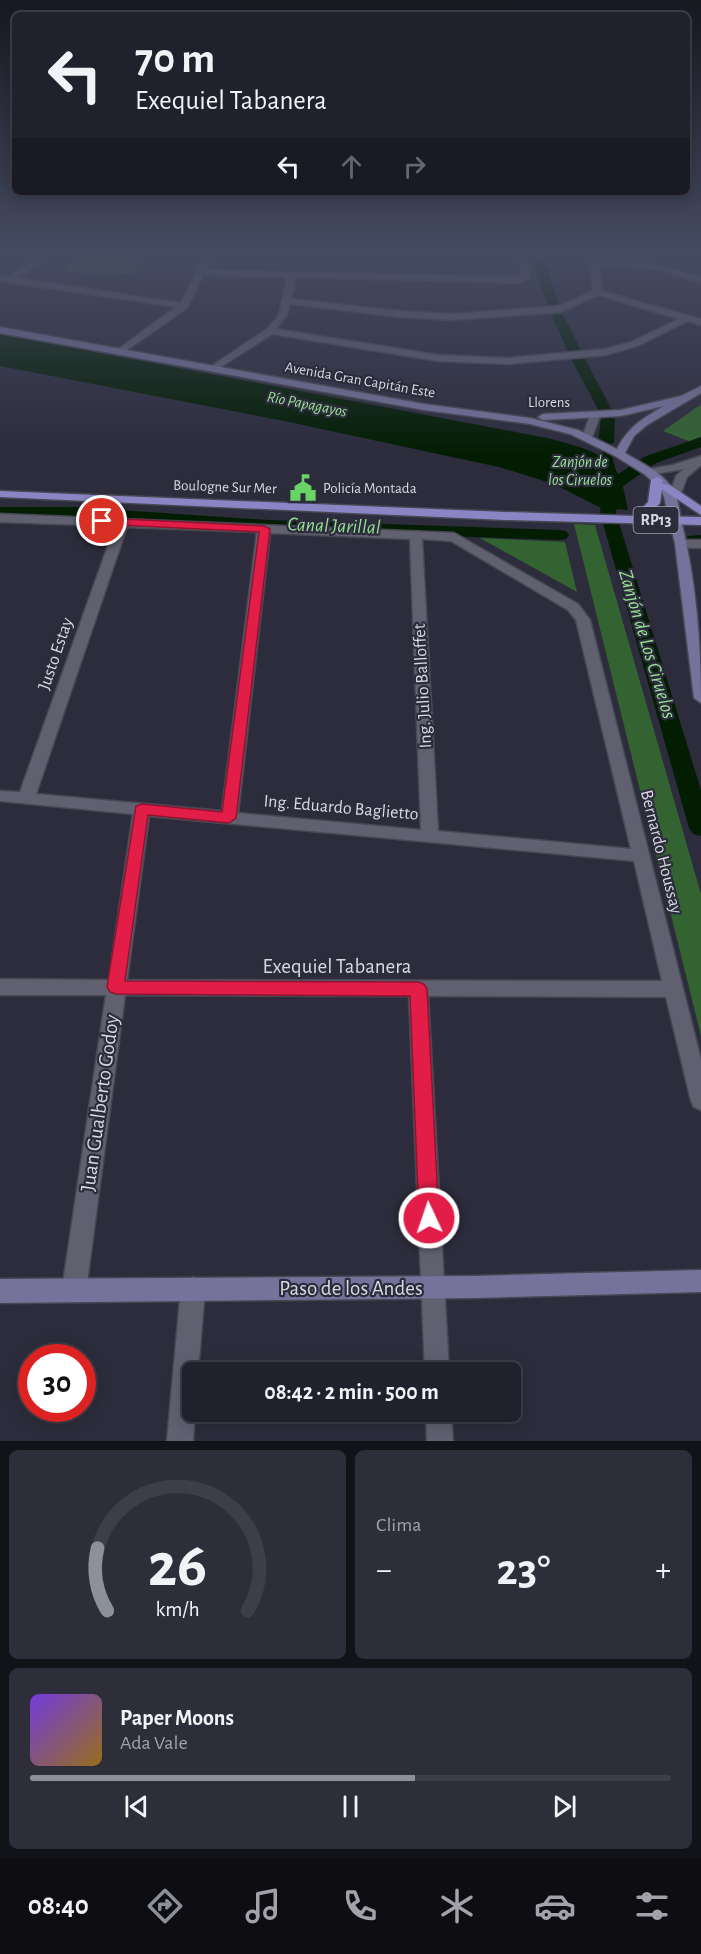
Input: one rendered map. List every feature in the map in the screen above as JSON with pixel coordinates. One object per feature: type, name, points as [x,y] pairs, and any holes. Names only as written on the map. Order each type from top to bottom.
[{"type":"main road","points":[[639,519],[654,503],[659,481],[701,511]]},
{"type":"main road","name":"Boulogne Sur Mer","points":[[0,494],[701,521]]},
{"type":"street","points":[[120,352],[166,319]]},
{"type":"street","points":[[213,369],[270,331],[280,319]]},
{"type":"street","points":[[270,331],[438,358],[508,361],[606,352],[634,344],[685,319]]},
{"type":"street","name":"Avenida Gran Capitán Este","points":[[0,330],[424,407],[504,416],[545,424],[587,437],[623,456],[659,481]]},
{"type":"street","name":"Llorens","points":[[623,456],[630,434],[643,423],[701,389]]},
{"type":"street","name":"Llorens","points":[[504,416],[595,416],[644,409],[683,399]]},
{"type":"street","name":"Llorens","points":[[587,437],[595,416]]},
{"type":"street","points":[[659,481],[682,476],[701,461]]},
{"type":"street","points":[[659,481],[675,468],[701,461]]},
{"type":"street","points":[[659,481],[676,520],[681,544],[696,622],[701,698]]},
{"type":"street","points":[[0,518],[416,536]]},
{"type":"street","name":"Justo Estay","points":[[26,799],[123,522]]},
{"type":"street","points":[[229,818],[264,529]]},
{"type":"street","name":"Bernardo Houssay","points":[[416,536],[454,537],[580,613],[701,1101]]},
{"type":"street","name":"Ing. Julio Balloffet","points":[[416,536],[429,836]]},
{"type":"street","points":[[681,544],[701,544]]},
{"type":"street","name":"Ing. Eduardo Baglietto","points":[[0,796],[642,856]]},
{"type":"street","name":"Juan Gualberto Godoy","points":[[74,1290],[142,810]]},
{"type":"street","name":"Exequiel Tabanera","points":[[0,987],[674,989]]},
{"type":"street","points":[[418,989],[436,1362]]},
{"type":"street","name":"Paso de los Andes","points":[[0,1291],[432,1287],[701,1281]]},
{"type":"street","points":[[180,1441],[193,1289]]},
{"type":"street","points":[[439,1422],[440,1441]]},
{"type":"green space","points":[[701,405],[701,446],[663,431],[697,407]]},
{"type":"green space","points":[[574,524],[595,525],[701,894],[701,1036]]},
{"type":"green space","points":[[480,538],[565,542],[577,592]]},
{"type":"water","name":"Zanjón de los Ciruelos","points":[[0,334],[547,438],[583,448],[608,462],[618,473],[628,510],[601,508],[554,484],[499,467],[284,421],[0,366]]},
{"type":"waterway","points":[[560,319],[575,352]]},
{"type":"waterway","points":[[578,359],[605,410]]},
{"type":"waterway","points":[[606,442],[608,419]]},
{"type":"waterway","points":[[611,487],[650,460],[701,442]]},
{"type":"waterway","name":"Zanjón de Los Ciruelos","points":[[606,455],[611,487]]},
{"type":"waterway","name":"Zanjón de Los Ciruelos","points":[[611,487],[608,513],[701,828]]},
{"type":"waterway","name":"Canal Jarillal","points":[[0,512],[74,512],[269,525],[560,535]]},
{"type":"waterway","name":"Canal Jarillal","points":[[694,540],[701,540]]},
{"type":"place","name":"Policía Montada","points":[[303,488]]},
{"type":"route","points":[[102,521],[264,529],[229,818],[142,810],[116,987],[418,989],[429,1218]]},
{"type":"water label","name":"Río Papagayos","points":[[307,404]]}]
